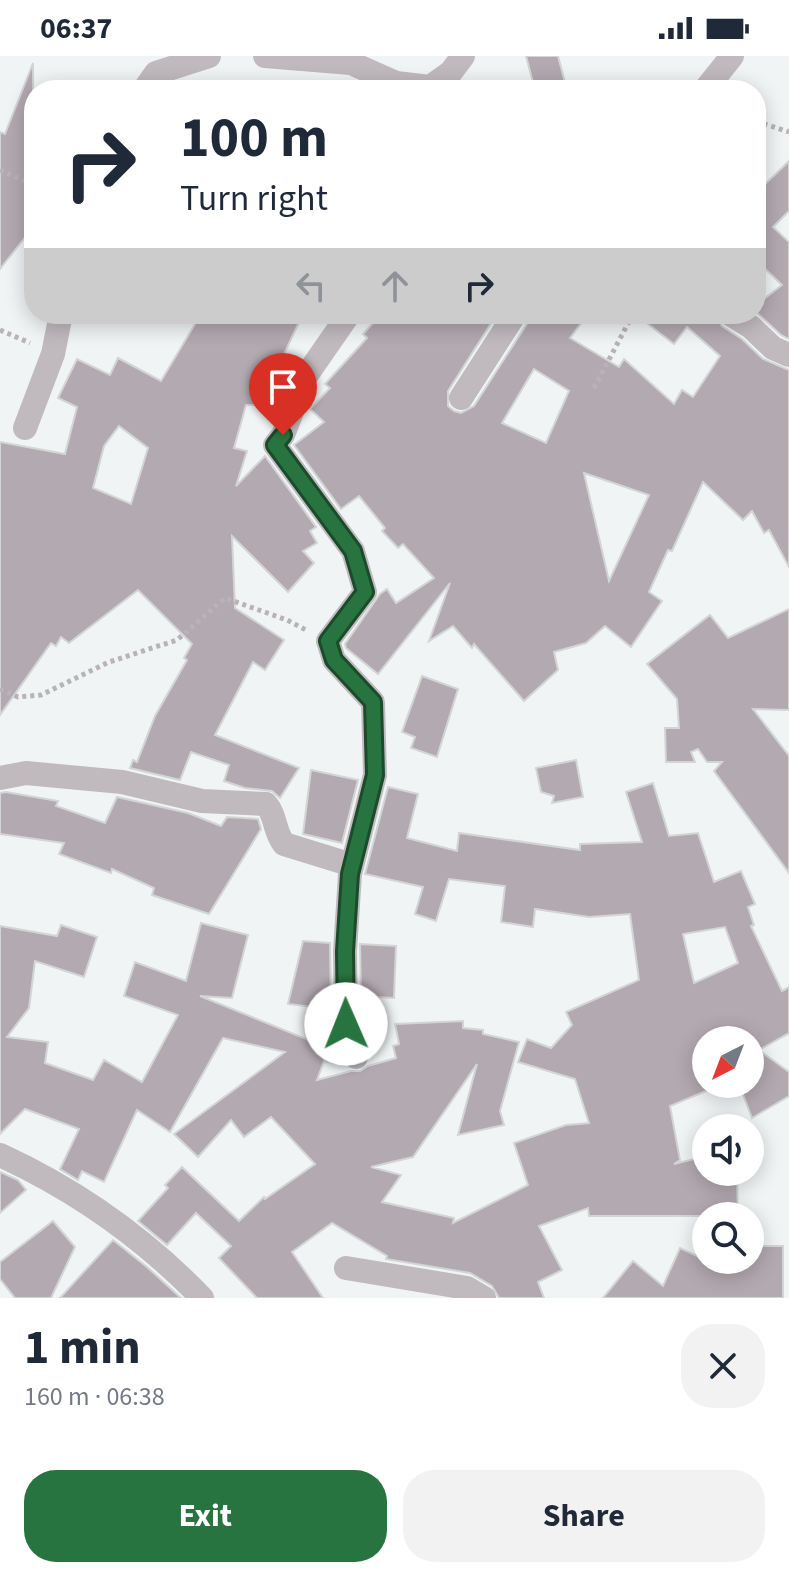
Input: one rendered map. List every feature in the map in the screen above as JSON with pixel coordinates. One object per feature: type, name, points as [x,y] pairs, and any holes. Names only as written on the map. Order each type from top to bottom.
[{"type":"street","points":[[153,73],[209,56]]},
{"type":"street","points":[[265,56],[351,63],[389,80]]},
{"type":"street","points":[[440,80],[451,72],[463,56]]},
{"type":"street","points":[[713,80],[732,56]]},
{"type":"street","points":[[25,428],[53,354],[59,324]]},
{"type":"street","points":[[335,324],[306,376],[283,435],[275,445],[353,551],[365,592],[328,641],[334,660],[373,702],[375,775],[352,865],[345,951],[346,1024],[356,1057]]},
{"type":"street","points":[[461,398],[509,324]]},
{"type":"street","points":[[746,324],[773,348],[789,355]]},
{"type":"street","points":[[0,778],[26,773],[122,782],[202,801],[266,804],[284,844],[352,865]]},
{"type":"street","points":[[0,1155],[47,1177],[129,1231],[202,1298]]},
{"type":"street","points":[[346,1268],[467,1288],[484,1298]]},
{"type":"path","points":[[766,124],[789,132]]},
{"type":"path","points":[[0,170],[24,181]]},
{"type":"path","points":[[594,388],[628,324]]},
{"type":"path","points":[[0,689],[18,697],[41,695],[109,662],[177,640],[225,598],[287,620],[328,641]]},
{"type":"building","points":[[526,56],[558,56],[564,80],[532,80]]},
{"type":"building","points":[[33,63],[33,80],[26,80]]},
{"type":"building","points":[[24,86],[24,239],[0,269],[0,132],[5,134]]},
{"type":"building","points":[[789,161],[789,211],[773,227],[789,242],[789,339],[766,321],[766,297],[782,285],[766,270],[766,183]]},
{"type":"building","points":[[195,324],[298,324],[274,375],[270,372],[260,405],[246,405],[234,448],[247,451],[236,486],[265,456],[316,527],[310,531],[317,543],[303,551],[314,563],[288,592],[232,536],[235,608],[284,640],[265,670],[253,662],[215,735],[299,768],[280,798],[272,791],[245,788],[224,781],[229,765],[191,752],[180,780],[130,768],[133,760],[137,762],[155,716],[187,660],[184,658],[192,644],[138,590],[69,643],[61,637],[56,646],[51,643],[0,715],[0,442],[65,454],[77,407],[58,398],[77,359],[110,375],[118,358],[161,381]],"holes":[[[119,426],[148,448],[131,504],[93,488],[104,446]]]},
{"type":"building","points":[[372,324],[491,324],[448,391],[448,406],[461,413],[474,406],[527,324],[580,324],[570,338],[619,367],[624,359],[674,404],[682,390],[693,397],[720,356],[687,327],[674,344],[648,324],[721,324],[763,359],[789,370],[789,567],[769,530],[764,533],[752,511],[743,520],[703,482],[672,551],[668,550],[649,592],[662,601],[631,647],[605,626],[586,643],[554,652],[558,670],[524,701],[474,644],[472,648],[453,626],[429,641],[450,583],[378,674],[345,644],[380,594],[387,589],[396,603],[434,578],[403,544],[398,548],[382,531],[385,528],[359,496],[341,509],[294,445],[324,422],[310,409],[330,388],[325,384],[367,338],[363,334]],"holes":[[[534,369],[569,391],[546,443],[502,423]],[[584,473],[649,495],[609,581]]]},
{"type":"building","points":[[789,609],[789,710],[753,709],[789,756],[789,873],[714,771],[722,762],[707,762],[698,749],[691,752],[695,762],[666,762],[665,728],[679,728],[677,699],[647,664],[710,615],[728,638]]},
{"type":"building","points":[[422,676],[458,689],[437,757],[411,748],[415,737],[402,732]]},
{"type":"building","points":[[576,760],[583,797],[552,803],[554,796],[541,792],[536,768]]},
{"type":"building","points":[[311,770],[358,780],[342,843],[303,834]]},
{"type":"building","points":[[653,783],[669,836],[698,833],[714,882],[741,871],[755,904],[748,907],[754,925],[751,926],[782,991],[789,987],[789,1033],[764,1047],[764,1026],[692,1026],[692,1097],[670,1106],[680,1160],[674,1164],[692,1160],[692,1186],[737,1186],[738,1202],[692,1202],[692,1216],[589,1216],[588,1208],[539,1226],[562,1270],[538,1282],[544,1298],[499,1298],[492,1286],[470,1273],[386,1259],[387,1256],[332,1223],[292,1252],[323,1298],[257,1298],[219,1258],[231,1246],[196,1213],[167,1245],[138,1221],[168,1188],[165,1185],[182,1167],[239,1221],[264,1197],[315,1164],[271,1117],[244,1137],[231,1120],[198,1157],[174,1134],[285,1052],[223,1038],[170,1132],[137,1110],[104,1182],[82,1171],[78,1180],[60,1169],[79,1129],[25,1109],[0,1134],[0,926],[57,936],[61,925],[97,937],[84,977],[35,961],[29,1008],[7,1037],[48,1042],[45,1063],[93,1080],[104,1060],[142,1082],[178,1015],[124,996],[135,962],[186,981],[201,923],[248,935],[232,998],[200,996],[336,1051],[333,1063],[324,1061],[317,1080],[360,1071],[396,1058],[393,1046],[399,1044],[395,1024],[463,1021],[463,1028],[483,1030],[483,1034],[519,1042],[500,1111],[504,1125],[458,1135],[477,1064],[413,1157],[371,1167],[401,1175],[382,1202],[454,1218],[453,1223],[528,1185],[514,1143],[566,1125],[589,1123],[575,1079],[518,1062],[527,1039],[551,1048],[572,1025],[566,1012],[639,980],[630,914],[589,917],[535,909],[533,927],[501,922],[505,886],[449,879],[436,921],[415,914],[423,887],[365,874],[388,787],[418,794],[407,838],[457,851],[459,833],[580,850],[580,844],[642,842],[626,792]],"holes":[[[725,927],[738,963],[694,983],[683,934]]]},
{"type":"building","points":[[0,793],[58,801],[56,806],[105,823],[117,797],[188,813],[221,826],[227,817],[258,819],[261,829],[209,914],[152,895],[154,888],[112,869],[111,873],[59,854],[64,843],[0,834]]},
{"type":"building","points":[[303,941],[330,943],[331,1009],[288,1004]]},
{"type":"building","points":[[360,944],[396,946],[394,998],[361,996]]},
{"type":"building","points":[[764,1054],[789,1072],[789,1096],[759,1114],[750,1114],[744,1098],[764,1098]]},
{"type":"building","points":[[0,1172],[18,1180],[26,1190],[0,1213]]},
{"type":"building","points":[[53,1221],[75,1247],[51,1298],[15,1298],[0,1279],[0,1262]]},
{"type":"building","points":[[113,1240],[147,1267],[181,1298],[60,1298]]},
{"type":"building","points":[[764,1246],[783,1246],[783,1298],[603,1298],[633,1261],[663,1286],[680,1248],[692,1254],[692,1274],[764,1274]]},
{"type":"route","points":[[283,435],[275,445],[353,551],[365,592],[328,641],[334,660],[373,702],[375,775],[350,874],[345,951],[346,1024]]}]
